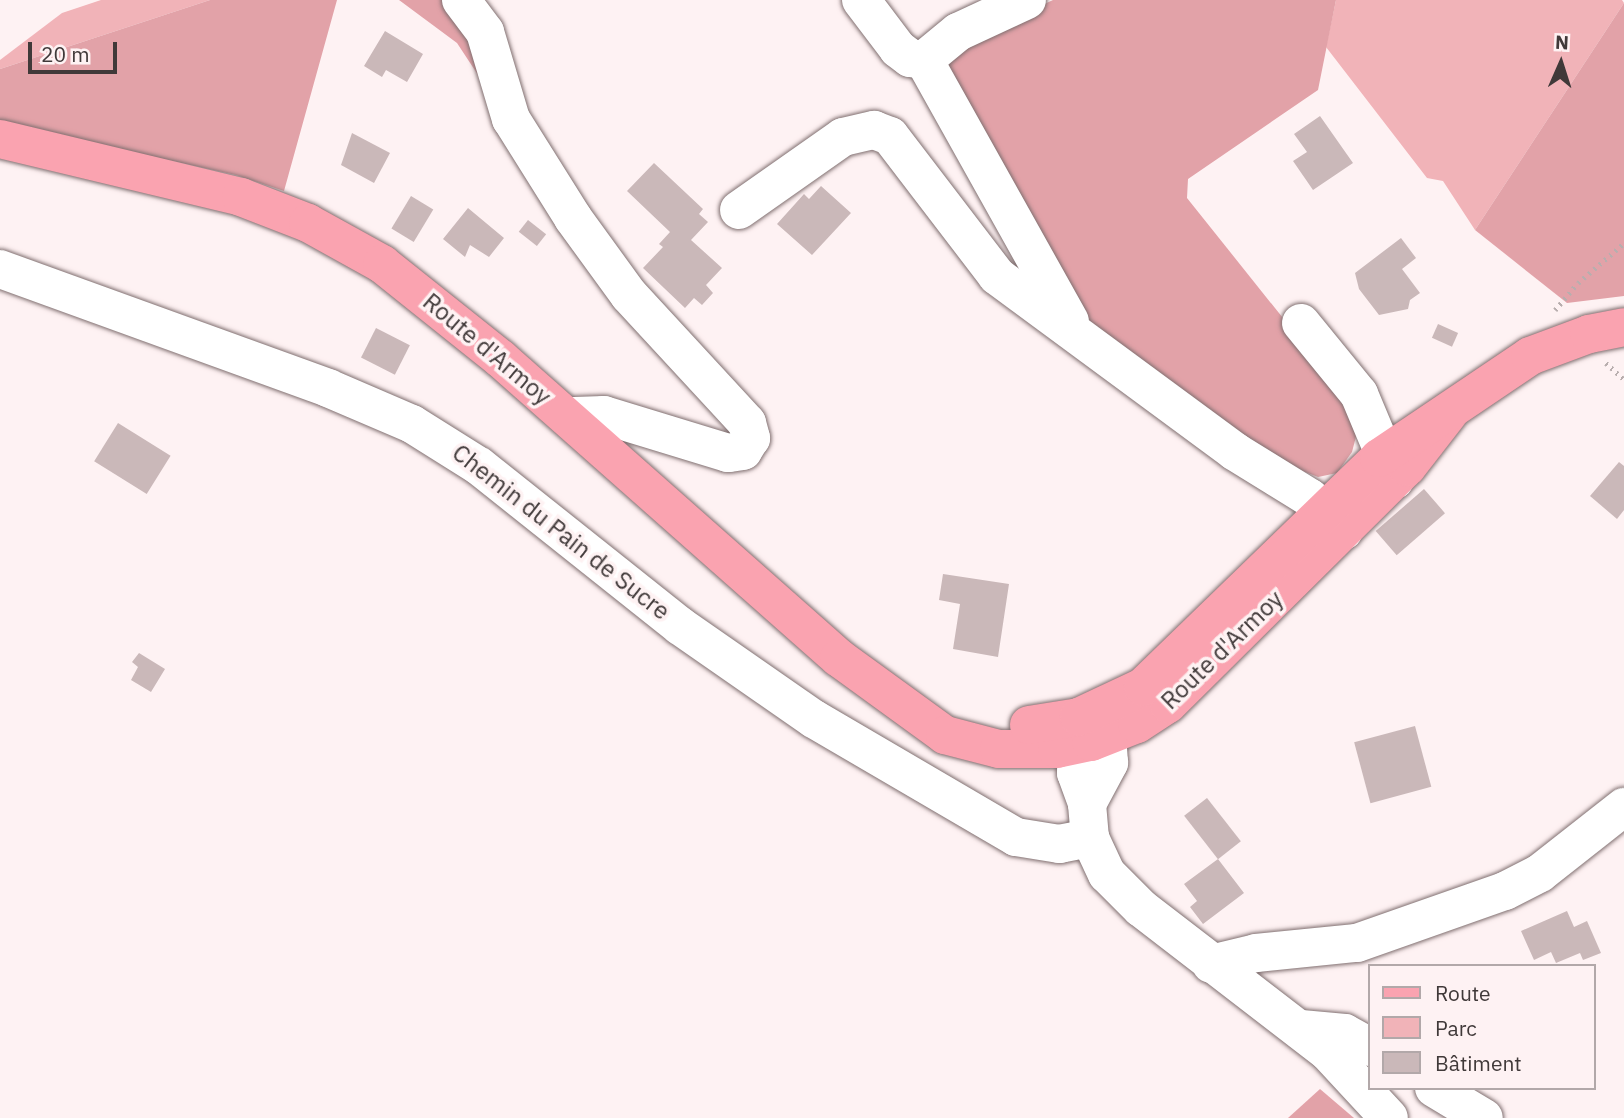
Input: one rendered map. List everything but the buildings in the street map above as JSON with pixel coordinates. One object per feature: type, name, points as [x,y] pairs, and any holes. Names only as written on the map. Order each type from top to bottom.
[{"type":"main road","name":"Route d'Armoy","points":[[0,139],[184,181],[241,197],[308,223],[420,292],[567,416],[786,613],[897,700],[957,740],[1021,751],[1089,728],[1153,714],[1189,686],[1333,521],[1449,412],[1530,356],[1589,334],[1624,327]]},
{"type":"street","points":[[461,0],[485,32],[511,119],[573,218],[629,295],[747,423],[751,438],[743,451],[728,453],[604,415],[567,416]]},
{"type":"street","points":[[861,0],[898,49],[910,58],[924,60],[958,32],[1027,0]]},
{"type":"street","points":[[924,60],[1079,334]]},
{"type":"street","points":[[739,210],[843,137],[857,131],[882,133],[902,148],[997,276],[1333,521]]},
{"type":"street","name":"Chemin du Pain de Sucre","points":[[0,269],[328,387],[412,424],[480,466],[680,626],[814,719],[1016,837],[1059,844],[1089,821]]},
{"type":"street","points":[[1301,323],[1359,394],[1390,467]]},
{"type":"street","points":[[1089,728],[1076,773],[1097,857],[1121,890],[1211,964],[1301,1029],[1352,1074],[1389,1118]]},
{"type":"street","points":[[1211,964],[1256,953],[1357,943],[1505,891],[1539,873],[1624,807]]},
{"type":"street","points":[[1301,1029],[1338,1031],[1368,1045]]},
{"type":"street","points":[[1437,1090],[1484,1118]]},
{"type":"path","points":[[1530,356],[1565,296],[1624,243]]},
{"type":"green space","points":[[101,0],[210,0],[0,69],[0,60],[62,13]]},
{"type":"green space","points":[[1336,0],[1622,0],[1624,3],[1475,230],[1443,181],[1427,178],[1326,47]]},
{"type":"shaded area","points":[[210,0],[337,0],[284,191],[236,175],[0,123],[0,69]]},
{"type":"shaded area","points":[[399,0],[448,0],[459,10],[480,78],[457,43]]},
{"type":"shaded area","points":[[1053,0],[1336,0],[1318,90],[1188,179],[1187,198],[1354,407],[1359,425],[1352,452],[1337,473],[1318,477],[1275,460],[1101,335],[1071,303],[947,69],[952,54],[993,28]]},
{"type":"shaded area","points":[[1624,3],[1624,296],[1567,303],[1475,230]]},
{"type":"shaded area","points":[[1320,1089],[1354,1118],[1288,1118]]}]
